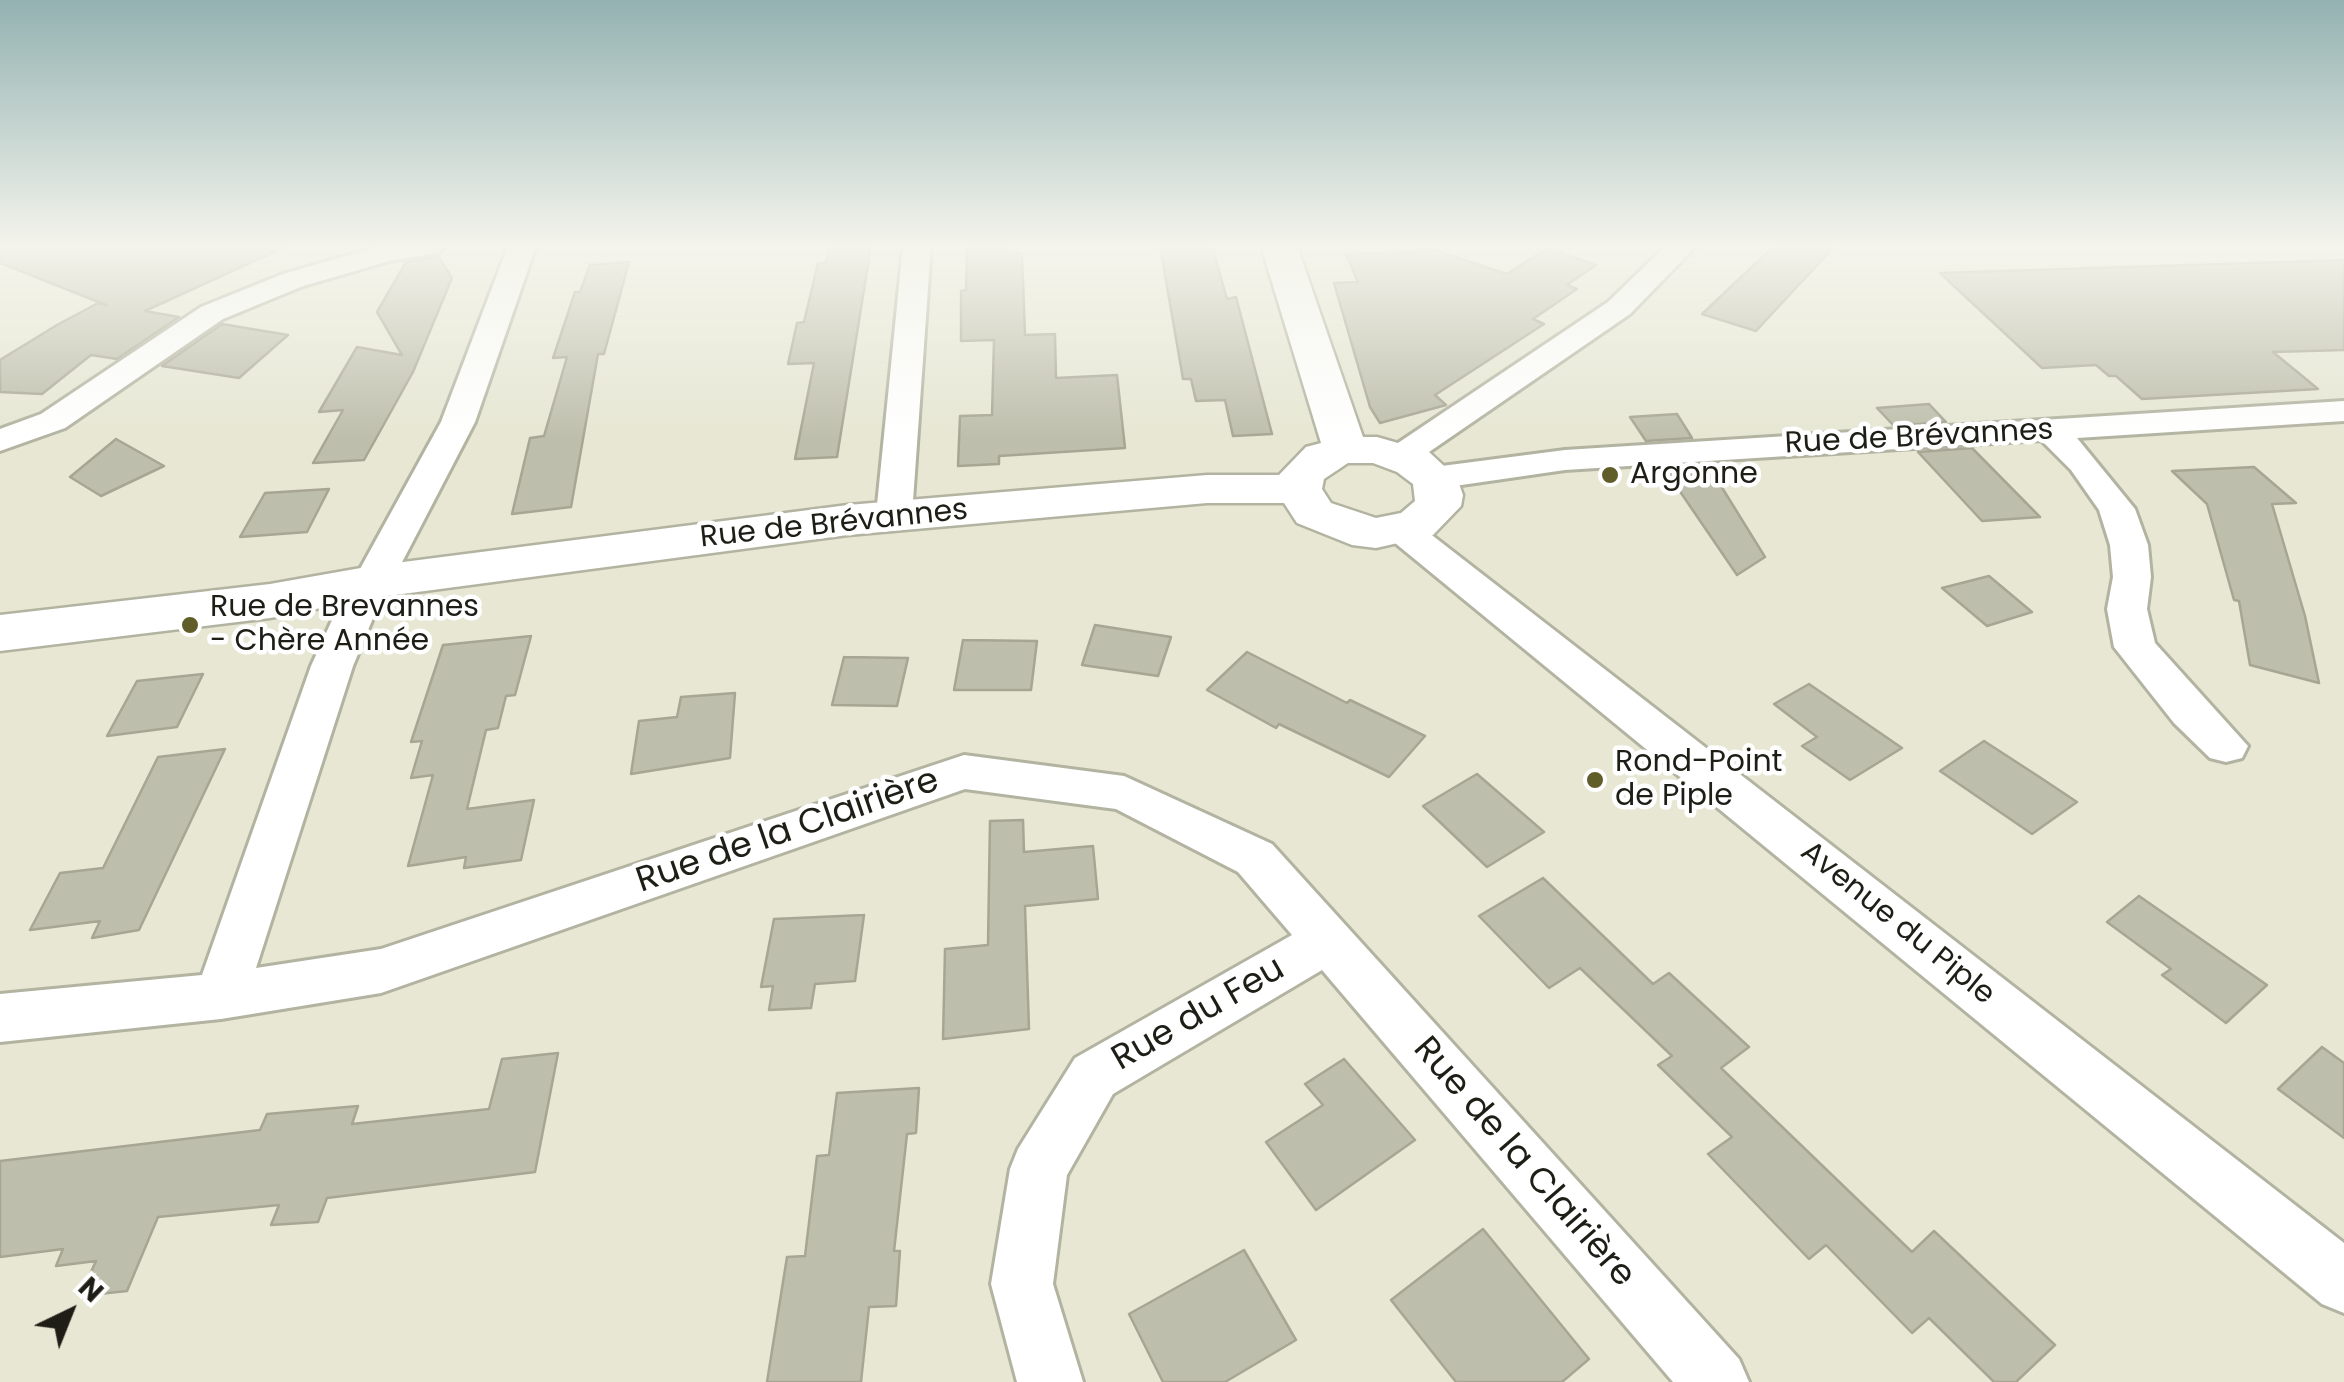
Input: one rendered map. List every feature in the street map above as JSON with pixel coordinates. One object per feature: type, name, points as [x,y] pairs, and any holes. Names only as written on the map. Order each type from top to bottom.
[{"type":"street","points":[[0,441],[53,420],[84,402],[114,384],[158,347],[218,310]]},
{"type":"street","points":[[220,996],[332,666],[372,582],[458,422],[499,310]]},
{"type":"street","points":[[894,516],[912,310]]},
{"type":"street","points":[[1300,310],[1346,450]]},
{"type":"street","points":[[1418,467],[1616,310]]},
{"type":"street","name":"Rue de Brévannes","points":[[1418,467],[2344,411]]},
{"type":"street","points":[[2050,430],[2083,464],[2117,509],[2129,545],[2132,577],[2126,609],[2135,647],[2188,712],[2226,746]]},
{"type":"street","points":[[1346,450],[1377,450],[1418,467],[1440,495],[1438,506],[1430,517],[1402,530],[1376,533],[1331,523],[1314,513],[1299,489],[1310,465],[1346,450]]},
{"type":"street","name":"Rue de Brévannes","points":[[0,633],[270,601],[372,582],[894,516],[1207,490],[1299,489]]},
{"type":"street","name":"Avenue du Piple","points":[[1402,530],[2344,1282]]},
{"type":"street","name":"Rue de Brévannes","points":[[0,614],[308,583],[372,582]]},
{"type":"street","name":"Rue de la Clairière","points":[[0,1018],[220,996],[381,971],[964,772],[1124,792],[1255,858],[1716,1382]]},
{"type":"street","name":"Rue du Feu","points":[[1050,1382],[1022,1284],[1039,1168],[1094,1076],[1328,940]]},
{"type":"building","points":[[84,310],[146,310],[179,317],[117,359],[91,355],[42,394],[0,392],[0,360]]},
{"type":"building","points":[[439,310],[413,372],[364,460],[313,463],[343,410],[319,412],[357,347],[402,355],[377,312]]},
{"type":"building","points":[[569,310],[616,310],[604,354],[598,354],[571,507],[512,514],[530,438],[544,436],[567,357],[553,358]]},
{"type":"building","points":[[807,310],[861,310],[837,457],[795,459],[814,363],[788,364],[797,323],[804,322]]},
{"type":"building","points":[[961,310],[1024,310],[1025,335],[1055,334],[1056,378],[1117,375],[1125,448],[999,456],[999,464],[958,466],[960,416],[992,415],[994,340],[961,341]]},
{"type":"building","points":[[1171,310],[1240,310],[1272,434],[1233,436],[1225,400],[1196,401],[1191,379],[1183,379]]},
{"type":"building","points":[[1342,310],[1545,310],[1533,319],[1544,324],[1435,395],[1446,405],[1380,423],[1370,407]]},
{"type":"building","points":[[1706,310],[1775,310],[1756,331],[1702,314]]},
{"type":"building","points":[[1980,310],[2344,310],[2344,350],[2273,352],[2318,389],[2142,399],[2116,376],[2109,376],[2096,365],[2042,368]]},
{"type":"building","points":[[222,324],[288,335],[239,378],[162,366]]},
{"type":"building","points":[[1929,404],[1946,422],[1894,426],[1877,408]]},
{"type":"building","points":[[1677,414],[1692,438],[1646,441],[1630,417]]},
{"type":"building","points":[[116,439],[164,466],[101,496],[70,477]]},
{"type":"building","points":[[1972,448],[2040,517],[1982,521],[1918,452]]},
{"type":"building","points":[[1708,465],[1765,557],[1737,575],[1664,468]]},
{"type":"building","points":[[2254,467],[2296,503],[2272,504],[2305,616],[2319,683],[2250,665],[2239,601],[2234,600],[2207,504],[2172,471]]},
{"type":"building","points":[[329,489],[307,532],[240,537],[265,493]]},
{"type":"building","points":[[1989,576],[2032,612],[1987,626],[1942,588]]},
{"type":"building","points":[[1095,625],[1171,637],[1158,676],[1082,665]]},
{"type":"building","points":[[531,636],[515,695],[506,696],[498,728],[486,730],[467,809],[534,800],[521,860],[464,868],[466,857],[408,866],[433,775],[411,778],[422,741],[411,742],[443,645]]},
{"type":"building","points":[[963,640],[1037,641],[1031,690],[954,690]]},
{"type":"building","points":[[1247,652],[1347,703],[1350,700],[1425,736],[1389,777],[1279,724],[1276,728],[1207,690]]},
{"type":"building","points":[[844,657],[908,658],[897,706],[832,705]]},
{"type":"building","points":[[203,674],[177,727],[107,736],[137,681]]},
{"type":"building","points":[[1809,684],[1902,748],[1850,780],[1802,746],[1817,737],[1774,704]]},
{"type":"building","points":[[735,693],[730,758],[631,774],[639,721],[677,717],[681,697]]},
{"type":"building","points":[[1984,741],[2077,802],[2032,834],[1940,771]]},
{"type":"building","points":[[225,749],[139,930],[92,938],[100,921],[30,930],[60,873],[103,868],[158,757]]},
{"type":"building","points":[[1477,774],[1544,832],[1487,867],[1423,806]]},
{"type":"building","points":[[1023,820],[1024,852],[1093,846],[1098,899],[1025,906],[1029,1029],[943,1039],[945,949],[988,945],[990,821]]},
{"type":"building","points":[[1543,878],[1653,984],[1669,973],[1749,1047],[1721,1068],[1912,1252],[1934,1231],[2055,1345],[2016,1382],[1994,1382],[1929,1318],[1912,1333],[1826,1245],[1809,1259],[1708,1154],[1732,1137],[1658,1065],[1672,1056],[1580,968],[1549,988],[1479,916]]},
{"type":"building","points":[[2139,896],[2267,985],[2226,1023],[2162,975],[2171,969],[2107,922]]},
{"type":"building","points":[[864,915],[855,981],[815,984],[811,1008],[769,1010],[773,986],[761,987],[774,919]]},
{"type":"building","points":[[2322,1047],[2344,1063],[2344,1138],[2278,1089]]},
{"type":"building","points":[[558,1053],[535,1172],[327,1198],[318,1222],[271,1225],[279,1205],[158,1217],[127,1291],[80,1296],[96,1261],[56,1266],[63,1249],[0,1257],[0,1161],[260,1130],[267,1114],[358,1106],[352,1124],[489,1109],[502,1059]]},
{"type":"building","points":[[1344,1059],[1415,1140],[1316,1210],[1266,1142],[1323,1105],[1305,1084]]},
{"type":"building","points":[[919,1088],[916,1133],[907,1134],[894,1251],[900,1251],[896,1306],[869,1307],[861,1382],[767,1382],[787,1257],[805,1256],[817,1156],[829,1155],[837,1093]]},
{"type":"building","points":[[1483,1229],[1589,1359],[1562,1382],[1456,1382],[1391,1300]]},
{"type":"building","points":[[1244,1250],[1296,1340],[1225,1382],[1163,1382],[1129,1314]]},
{"type":"place","name":"Argonne","points":[[1610,475]]},
{"type":"place","name":"Rue de Brevannes - Chère Année","points":[[190,625]]},
{"type":"place","name":"Rond-Point de Piple","points":[[1595,780]]}]
